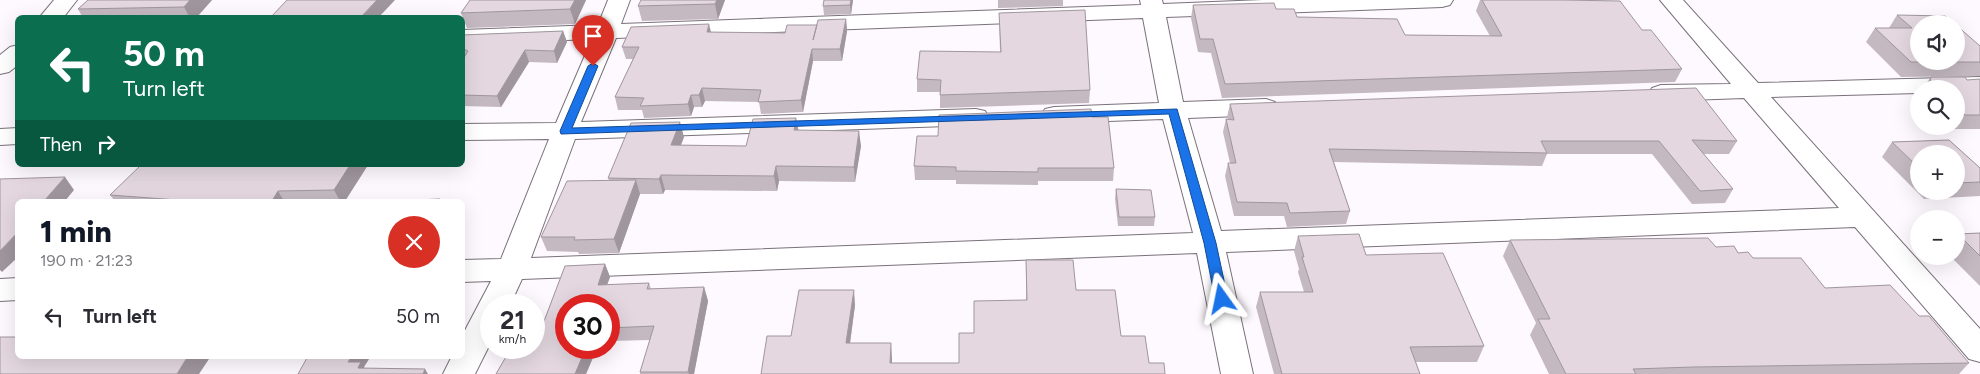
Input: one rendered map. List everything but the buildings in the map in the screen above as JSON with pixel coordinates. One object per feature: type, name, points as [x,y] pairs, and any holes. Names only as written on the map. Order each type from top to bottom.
[{"type":"street","points":[[53,15],[66,0]]},
{"type":"street","points":[[500,294],[513,269],[565,131],[608,33],[619,0]]},
{"type":"street","points":[[465,37],[608,33],[1153,5],[1442,0]]},
{"type":"street","points":[[1671,0],[1752,89],[1861,217],[1980,350]]},
{"type":"street","points":[[1153,5],[1168,92],[1210,243],[1237,374]]},
{"type":"street","points":[[0,50],[15,51]]},
{"type":"street","points":[[0,67],[15,54]]},
{"type":"street","points":[[1642,93],[1980,84]]},
{"type":"street","points":[[1033,116],[1293,106]]},
{"type":"street","points":[[465,132],[565,131],[1003,116]]},
{"type":"street","points":[[0,136],[15,136]]},
{"type":"street","points":[[465,271],[1861,217]]},
{"type":"street","points":[[0,290],[15,289]]},
{"type":"street","points":[[460,374],[480,334]]},
{"type":"route","points":[[593,66],[565,131],[1173,111],[1210,243],[1222,299]]}]
